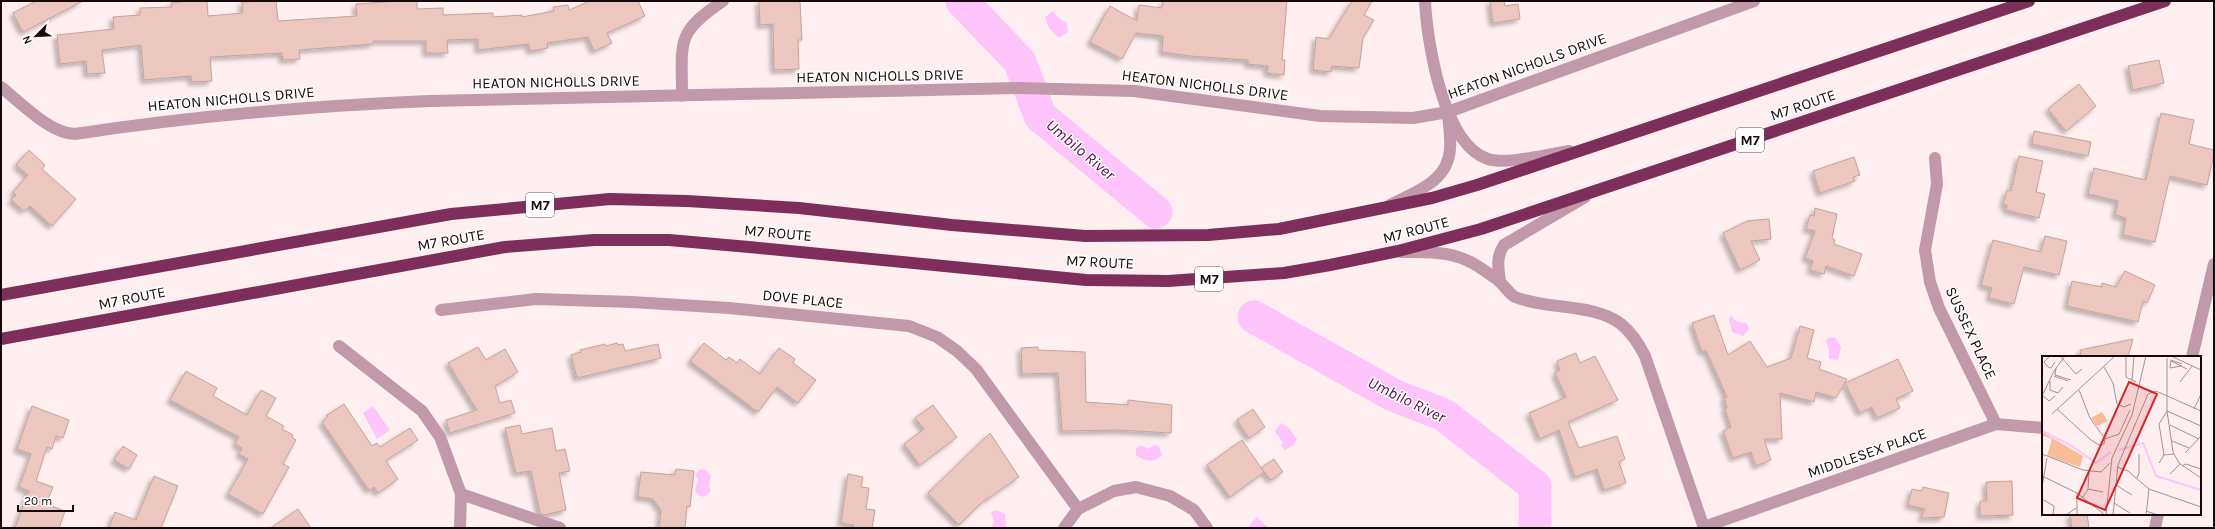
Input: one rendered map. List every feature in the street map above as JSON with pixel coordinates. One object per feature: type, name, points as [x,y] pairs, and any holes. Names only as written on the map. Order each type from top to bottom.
[{"type":"highway","name":"M7 ROUTE","points":[[1,295],[451,214],[610,199],[687,201],[799,208],[952,225],[1085,236],[1208,235],[1279,229],[1383,209],[1447,194],[2029,1]]},
{"type":"highway","name":"M7 ROUTE","points":[[1,339],[505,247],[594,240],[669,240],[756,247],[1086,280],[1168,281],[1284,273],[1398,251],[1481,229],[1593,193],[2165,1]]},
{"type":"street","points":[[682,96],[682,45],[685,35],[692,25],[723,1]]},
{"type":"street","points":[[1425,1],[1431,53],[1437,81],[1448,112],[1467,144],[1476,153],[1487,158],[1501,161],[1580,150]]},
{"type":"street","name":"HEATON NICHOLLS DRIVE","points":[[1,87],[56,129],[66,134],[75,134],[163,120],[343,104],[1018,88],[1134,91],[1320,116],[1412,118],[1448,112],[1728,5],[1754,1]]},
{"type":"street","points":[[1383,209],[1437,180],[1444,171],[1450,150],[1448,112]]},
{"type":"street","name":"SUSSEX PLACE","points":[[1935,158],[1937,184],[1925,250],[1930,282],[1939,308],[1996,424]]},
{"type":"street","points":[[1500,281],[1498,261],[1499,252],[1504,245],[1593,193]]},
{"type":"street","points":[[1398,251],[1442,253],[1458,257],[1473,263],[1500,281],[1513,296],[1533,302],[1600,314],[1621,324],[1635,338],[1645,356],[1704,527]]},
{"type":"street","points":[[2192,356],[2214,264]]},
{"type":"street","name":"DOVE PLACE","points":[[442,310],[536,299],[632,302],[729,308],[909,326],[937,337],[957,351],[976,369],[1078,509]]},
{"type":"street","points":[[339,346],[422,411],[440,437],[461,494],[460,528]]},
{"type":"street","name":"MIDDLESEX PLACE","points":[[1704,527],[1996,424],[2042,428]]},
{"type":"street","points":[[1064,528],[1078,509],[1114,491],[1136,487],[1170,496],[1194,510],[1206,528]]},
{"type":"street","points":[[461,494],[560,528]]},
{"type":"street","points":[[2155,528],[2158,515]]},
{"type":"shaded area","points":[[1053,11],[1059,18],[1067,23],[1068,32],[1059,38],[1049,28],[1045,17]]},
{"type":"shaded area","points":[[1731,316],[1738,322],[1747,324],[1749,329],[1743,336],[1732,332],[1729,319]]},
{"type":"shaded area","points":[[1830,337],[1836,338],[1841,348],[1838,360],[1829,359],[1829,349],[1826,341]]},
{"type":"shaded area","points":[[373,406],[390,430],[377,439],[363,413]]},
{"type":"shaded area","points":[[1281,423],[1289,428],[1297,439],[1294,445],[1285,450],[1281,446],[1283,443],[1275,431]]},
{"type":"shaded area","points":[[1141,445],[1148,449],[1154,445],[1159,446],[1162,455],[1153,461],[1142,459],[1136,455],[1136,448]]},
{"type":"shaded area","points":[[701,469],[706,470],[711,476],[709,486],[711,491],[704,497],[698,495],[695,490],[698,480],[695,474]]},
{"type":"shaded area","points":[[997,510],[1005,514],[1006,528],[991,528],[994,522],[991,512]]},
{"type":"shaded area","points":[[1257,517],[1269,528],[1251,528],[1249,525]]},
{"type":"building","points":[[36,1],[83,1],[23,32],[13,13]]},
{"type":"building","points":[[207,1],[208,16],[243,13],[242,2],[276,1],[278,21],[357,16],[356,4],[399,1],[417,1],[417,9],[443,8],[443,15],[493,13],[493,17],[522,15],[522,17],[554,11],[553,7],[568,5],[569,10],[590,1],[638,1],[645,16],[607,33],[612,43],[594,51],[588,37],[547,43],[548,48],[530,51],[529,44],[478,50],[478,39],[447,40],[448,53],[426,53],[426,41],[373,41],[373,44],[299,50],[300,59],[283,60],[282,53],[210,57],[212,81],[192,82],[191,76],[144,80],[141,45],[102,50],[105,73],[87,74],[86,61],[60,64],[57,35],[114,29],[113,17],[140,15],[140,8],[172,7],[171,3]]},
{"type":"building","points":[[759,1],[800,1],[802,40],[798,40],[799,69],[774,70],[773,24],[760,25]]},
{"type":"building","points":[[1163,1],[1287,1],[1282,60],[1285,60],[1284,75],[1267,73],[1268,66],[1248,64],[1248,60],[1190,56],[1162,52],[1163,36],[1136,33],[1122,59],[1090,42],[1110,6],[1137,21],[1139,5],[1162,8]]},
{"type":"building","points":[[1352,1],[1372,1],[1364,15],[1374,20],[1363,38],[1359,68],[1332,66],[1331,72],[1313,70],[1316,37],[1329,39]]},
{"type":"building","points":[[1490,1],[1504,1],[1505,6],[1518,4],[1520,19],[1493,23]]},
{"type":"building","points":[[2159,60],[2164,83],[2133,90],[2128,66]]},
{"type":"building","points":[[2079,84],[2096,106],[2066,131],[2048,109]]},
{"type":"building","points":[[2161,113],[2194,120],[2189,144],[2214,150],[2214,155],[2207,185],[2170,176],[2155,242],[2123,235],[2126,218],[2115,215],[2118,201],[2088,194],[2094,168],[2146,180]]},
{"type":"building","points":[[2034,131],[2091,142],[2088,156],[2032,144]]},
{"type":"building","points":[[29,150],[45,165],[42,169],[76,199],[52,226],[30,206],[24,211],[11,200],[16,195],[13,192],[28,175],[16,165]]},
{"type":"building","points":[[2019,156],[2043,161],[2036,192],[2045,194],[2039,218],[2006,210],[2007,205],[2003,205],[2007,190],[2011,191]]},
{"type":"building","points":[[1854,157],[1860,175],[1853,177],[1855,181],[1820,193],[1813,171]]},
{"type":"building","points":[[1815,208],[1837,214],[1832,238],[1835,240],[1834,244],[1862,254],[1854,276],[1826,266],[1824,274],[1810,270],[1813,261],[1805,258],[1815,231],[1806,229],[1810,215],[1814,216]]},
{"type":"building","points":[[1769,219],[1771,239],[1751,241],[1760,260],[1740,270],[1723,233],[1747,221]]},
{"type":"building","points":[[2045,236],[2067,241],[2059,275],[2024,267],[2014,304],[1989,298],[1992,288],[1981,285],[1993,240],[2041,252]]},
{"type":"building","points":[[2125,271],[2155,285],[2147,303],[2143,301],[2138,322],[2067,306],[2072,281],[2102,287],[2102,283],[2116,287]]},
{"type":"building","points":[[1714,315],[1728,355],[1750,341],[1767,367],[1791,358],[1800,326],[1814,330],[1807,358],[1821,362],[1819,369],[1847,379],[1836,398],[1816,392],[1814,402],[1780,393],[1782,439],[1764,439],[1771,460],[1756,466],[1751,452],[1733,458],[1723,431],[1731,427],[1725,409],[1727,408],[1724,398],[1727,397],[1706,350],[1702,352],[1692,323]]},
{"type":"building","points":[[2133,339],[2128,356],[2081,356],[2080,350]]},
{"type":"building","points":[[617,343],[618,345],[623,344],[625,351],[658,344],[661,358],[577,378],[571,355],[581,352],[580,350],[605,344],[606,346]]},
{"type":"building","points":[[704,343],[726,360],[729,357],[737,363],[740,359],[760,374],[779,348],[795,359],[793,363],[816,380],[798,403],[777,387],[758,412],[690,361]]},
{"type":"building","points":[[478,347],[486,360],[505,349],[518,372],[495,386],[500,403],[511,400],[515,413],[450,433],[446,420],[477,410],[448,363]]},
{"type":"building","points":[[1038,347],[1038,350],[1085,352],[1086,402],[1128,405],[1128,400],[1172,405],[1171,433],[1118,430],[1062,431],[1058,373],[1022,374],[1021,348]]},
{"type":"building","points":[[1576,353],[1580,363],[1595,356],[1618,400],[1568,422],[1579,448],[1617,436],[1625,459],[1619,462],[1626,483],[1604,490],[1597,469],[1575,477],[1559,430],[1540,439],[1529,413],[1566,397],[1555,373],[1560,370],[1557,361]]},
{"type":"building","points":[[1898,359],[1913,391],[1896,399],[1900,408],[1877,418],[1872,407],[1860,413],[1845,383]]},
{"type":"building","points":[[186,371],[217,388],[213,396],[247,415],[261,390],[276,398],[266,416],[284,426],[282,429],[293,435],[292,437],[296,440],[283,464],[289,467],[263,514],[228,494],[248,459],[239,454],[242,448],[235,444],[239,437],[170,400]]},
{"type":"building","points":[[344,404],[372,446],[377,443],[380,447],[410,428],[418,440],[386,461],[398,479],[378,493],[374,487],[370,490],[368,489],[322,422],[328,417],[327,415]]},
{"type":"building","points":[[933,405],[957,437],[920,465],[904,444],[924,429],[915,418]]},
{"type":"building","points":[[32,406],[69,420],[63,438],[56,436],[52,449],[47,447],[36,481],[53,487],[46,504],[65,511],[59,528],[15,528],[29,491],[19,487],[31,454],[17,449]]},
{"type":"building","points":[[1253,409],[1265,427],[1249,438],[1237,420]]},
{"type":"building","points":[[520,425],[522,434],[552,428],[556,451],[565,449],[570,471],[559,473],[566,510],[544,515],[540,513],[531,471],[516,473],[505,428]]},
{"type":"building","points":[[990,433],[1019,477],[980,504],[959,525],[928,493]]},
{"type":"building","points":[[1242,440],[1264,472],[1230,497],[1207,465]]},
{"type":"building","points":[[123,446],[137,455],[129,469],[114,460]]},
{"type":"building","points":[[1274,459],[1283,472],[1271,480],[1261,468]]},
{"type":"building","points":[[676,469],[694,471],[690,507],[687,506],[685,528],[659,528],[661,510],[653,499],[638,497],[641,472],[675,475]]},
{"type":"building","points":[[848,474],[863,477],[861,487],[869,488],[866,509],[875,510],[872,528],[853,528],[854,525],[841,523]]},
{"type":"building","points":[[154,476],[178,486],[161,528],[109,528],[115,512],[136,520]]},
{"type":"building","points":[[2012,481],[2013,515],[1980,516],[1980,501],[1987,501],[1986,482]]},
{"type":"building","points":[[1923,487],[1949,493],[1944,517],[1921,518],[1925,509],[1908,505],[1912,489],[1922,491]]},
{"type":"building","points":[[298,509],[311,528],[271,528]]},
{"type":"building","points":[[2070,515],[2087,515],[2089,528],[2072,528]]},
{"type":"waterway","name":"Umbilo River","points":[[962,1],[1020,62],[1040,116],[1156,212]]},
{"type":"waterway","name":"Umbilo River","points":[[1254,317],[1393,395],[1444,415],[1535,486],[1535,528]]}]
